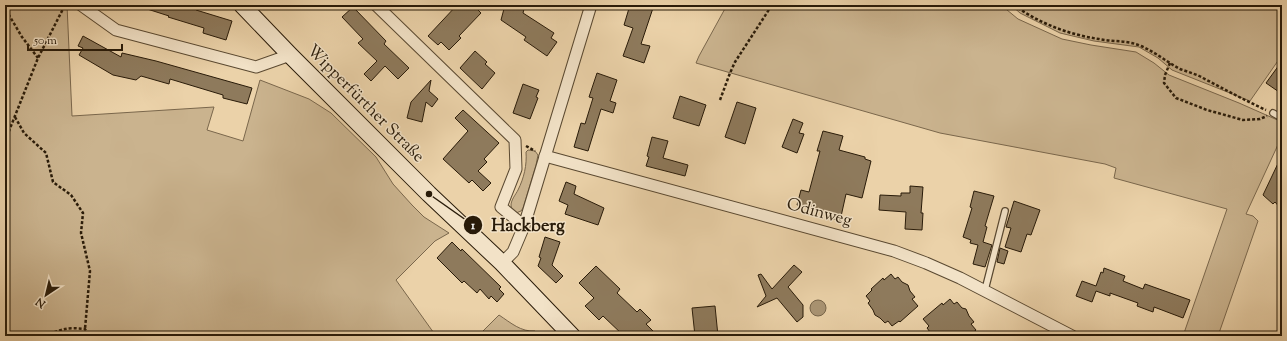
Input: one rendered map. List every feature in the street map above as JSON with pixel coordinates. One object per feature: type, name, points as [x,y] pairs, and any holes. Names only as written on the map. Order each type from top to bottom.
[{"type":"main road","points":[[242,5],[290,55]]},
{"type":"main road","name":"Wipperfürther Straße","points":[[290,55],[429,194],[502,263],[572,336]]},
{"type":"street","name":"Wipperfürther Straße","points":[[81,5],[116,30],[256,67],[290,55]]},
{"type":"street","points":[[376,5],[515,140],[516,169],[501,207],[524,226]]},
{"type":"street","points":[[502,263],[513,252],[524,226],[590,5]]},
{"type":"street","name":"Odinweg","points":[[545,156],[894,251],[926,263],[985,290],[1072,336]]},
{"type":"lane","points":[[1273,113],[1282,118]]},
{"type":"lane","points":[[985,290],[1005,211]]},
{"type":"path","points":[[5,141],[38,58],[65,5]]},
{"type":"path","points":[[720,100],[735,62],[772,5]]},
{"type":"path","points":[[1014,5],[1031,16],[1064,31],[1090,38],[1125,41],[1141,46],[1180,69],[1202,77],[1242,100],[1273,113]]},
{"type":"path","points":[[6,10],[22,37],[38,58]]},
{"type":"path","points":[[1170,63],[1164,82],[1176,98],[1207,110],[1243,120],[1260,119],[1273,113]]},
{"type":"path","points":[[15,117],[24,133],[46,153],[53,182],[71,195],[83,213],[81,233],[90,271],[85,329],[89,336]]},
{"type":"path","points":[[515,140],[545,156]]},
{"type":"path","points":[[45,336],[59,330],[72,327],[85,329]]},
{"type":"shaded area","points":[[5,5],[67,5],[72,116],[214,107],[207,130],[243,141],[260,80],[309,99],[331,113],[376,157],[393,184],[412,205],[424,217],[449,233],[435,241],[396,280],[436,336],[5,336]]},
{"type":"shaded area","points":[[727,5],[1001,5],[1018,19],[1062,39],[1136,52],[1154,63],[1169,75],[1282,122],[1282,129],[1279,134],[1282,136],[1246,214],[1253,216],[1258,221],[1218,336],[1183,336],[1227,209],[1114,178],[1116,168],[1105,164],[940,133],[696,63]]},
{"type":"shaded area","points":[[1011,5],[1282,5],[1282,55],[1250,101],[1172,70],[1158,58],[1139,47],[1094,41],[1060,33],[1020,13]]},
{"type":"shaded area","points":[[528,150],[535,151],[538,155],[523,208],[521,211],[516,213],[512,209],[511,203],[523,176],[526,162],[526,152]]},
{"type":"shaded area","points":[[818,300],[824,302],[826,308],[824,314],[818,316],[812,314],[810,308],[812,302]]},
{"type":"shaded area","points":[[499,315],[512,324],[525,330],[535,331],[539,336],[478,336]]},
{"type":"building","points":[[141,5],[197,5],[196,10],[232,21],[226,40],[203,33],[204,28],[168,17],[169,16],[141,7]]},
{"type":"building","points":[[457,5],[473,5],[481,13],[459,36],[461,38],[449,50],[441,42],[438,45],[428,36]]},
{"type":"building","points":[[505,5],[525,5],[523,13],[554,33],[551,38],[557,42],[547,56],[524,40],[526,37],[501,20]]},
{"type":"building","points":[[630,5],[645,5],[653,8],[641,44],[650,46],[644,63],[623,56],[633,28],[624,25]]},
{"type":"building","points":[[353,7],[386,41],[384,44],[409,68],[398,79],[385,66],[371,81],[364,74],[377,61],[358,43],[363,39],[342,17]]},
{"type":"building","points":[[83,36],[121,57],[122,53],[156,61],[252,88],[247,104],[223,98],[223,95],[170,79],[169,84],[141,76],[136,80],[113,75],[79,55],[83,48],[78,46]]},
{"type":"building","points":[[475,51],[487,62],[485,64],[495,73],[482,89],[460,68]]},
{"type":"building","points":[[1282,61],[1282,94],[1266,83]]},
{"type":"building","points":[[597,73],[617,80],[610,101],[616,103],[613,113],[601,109],[588,151],[574,147],[581,123],[585,124],[593,98],[589,97]]},
{"type":"building","points":[[431,80],[429,91],[438,99],[432,107],[426,102],[422,122],[407,118],[411,102]]},
{"type":"building","points":[[523,84],[539,90],[536,97],[538,98],[530,119],[513,113]]},
{"type":"building","points":[[680,96],[706,105],[699,126],[673,118]]},
{"type":"building","points":[[737,102],[756,108],[745,144],[725,137]]},
{"type":"building","points":[[463,110],[499,143],[484,159],[487,162],[478,171],[491,183],[483,191],[472,180],[469,183],[443,159],[468,131],[455,118]]},
{"type":"building","points":[[793,119],[803,123],[799,133],[804,134],[797,153],[782,147]]},
{"type":"building","points":[[823,131],[843,136],[839,150],[865,157],[865,159],[871,161],[862,198],[846,194],[840,221],[829,218],[830,213],[797,205],[801,190],[809,192],[820,151],[817,151]]},
{"type":"building","points":[[652,137],[668,141],[663,158],[688,165],[685,176],[646,166]]},
{"type":"building","points":[[1282,155],[1282,210],[1275,202],[1273,204],[1263,195]]},
{"type":"building","points":[[566,182],[576,186],[574,194],[604,208],[598,225],[565,214],[568,205],[559,201]]},
{"type":"building","points":[[910,186],[923,187],[921,213],[923,213],[922,230],[905,229],[906,212],[879,210],[880,195],[901,196],[901,193],[910,193]]},
{"type":"building","points":[[974,191],[994,196],[985,226],[987,227],[983,242],[992,245],[985,267],[973,264],[978,245],[970,243],[971,240],[963,237],[972,208],[970,207]]},
{"type":"building","points":[[1014,201],[1040,210],[1031,235],[1027,234],[1021,252],[1005,247],[1011,228],[1006,227]]},
{"type":"building","points":[[545,237],[560,242],[552,265],[563,276],[556,283],[538,266]]},
{"type":"building","points":[[452,242],[461,251],[462,249],[501,287],[499,289],[504,294],[497,302],[491,296],[489,299],[480,289],[477,293],[464,281],[462,283],[437,258]]},
{"type":"building","points":[[1000,248],[1008,251],[1004,264],[997,262]]},
{"type":"building","points":[[794,265],[802,272],[788,287],[803,305],[803,317],[797,322],[777,298],[757,307],[766,296],[758,275],[761,274],[772,289]]},
{"type":"building","points":[[596,266],[620,289],[617,293],[637,312],[640,309],[651,320],[646,324],[658,336],[624,336],[603,316],[599,320],[585,306],[594,298],[579,283]]},
{"type":"building","points":[[1104,268],[1125,276],[1123,281],[1143,289],[1145,284],[1190,300],[1183,318],[1154,307],[1153,312],[1137,306],[1138,303],[1110,293],[1110,296],[1096,291],[1092,302],[1076,296],[1082,281],[1096,286]]},
{"type":"building","points":[[891,274],[895,279],[898,277],[902,282],[908,285],[910,291],[915,297],[912,299],[918,306],[900,322],[899,321],[892,326],[888,321],[885,323],[875,315],[868,303],[870,301],[866,296],[883,278],[884,280]]},
{"type":"building","points":[[950,299],[954,304],[957,302],[962,308],[966,309],[974,322],[971,324],[976,330],[969,336],[933,336],[927,328],[929,326],[923,319],[942,303],[943,305]]},
{"type":"building","points":[[715,306],[718,336],[695,336],[692,308]]},
{"type":"place","name":"Hackberg","points":[[429,194]]}]
